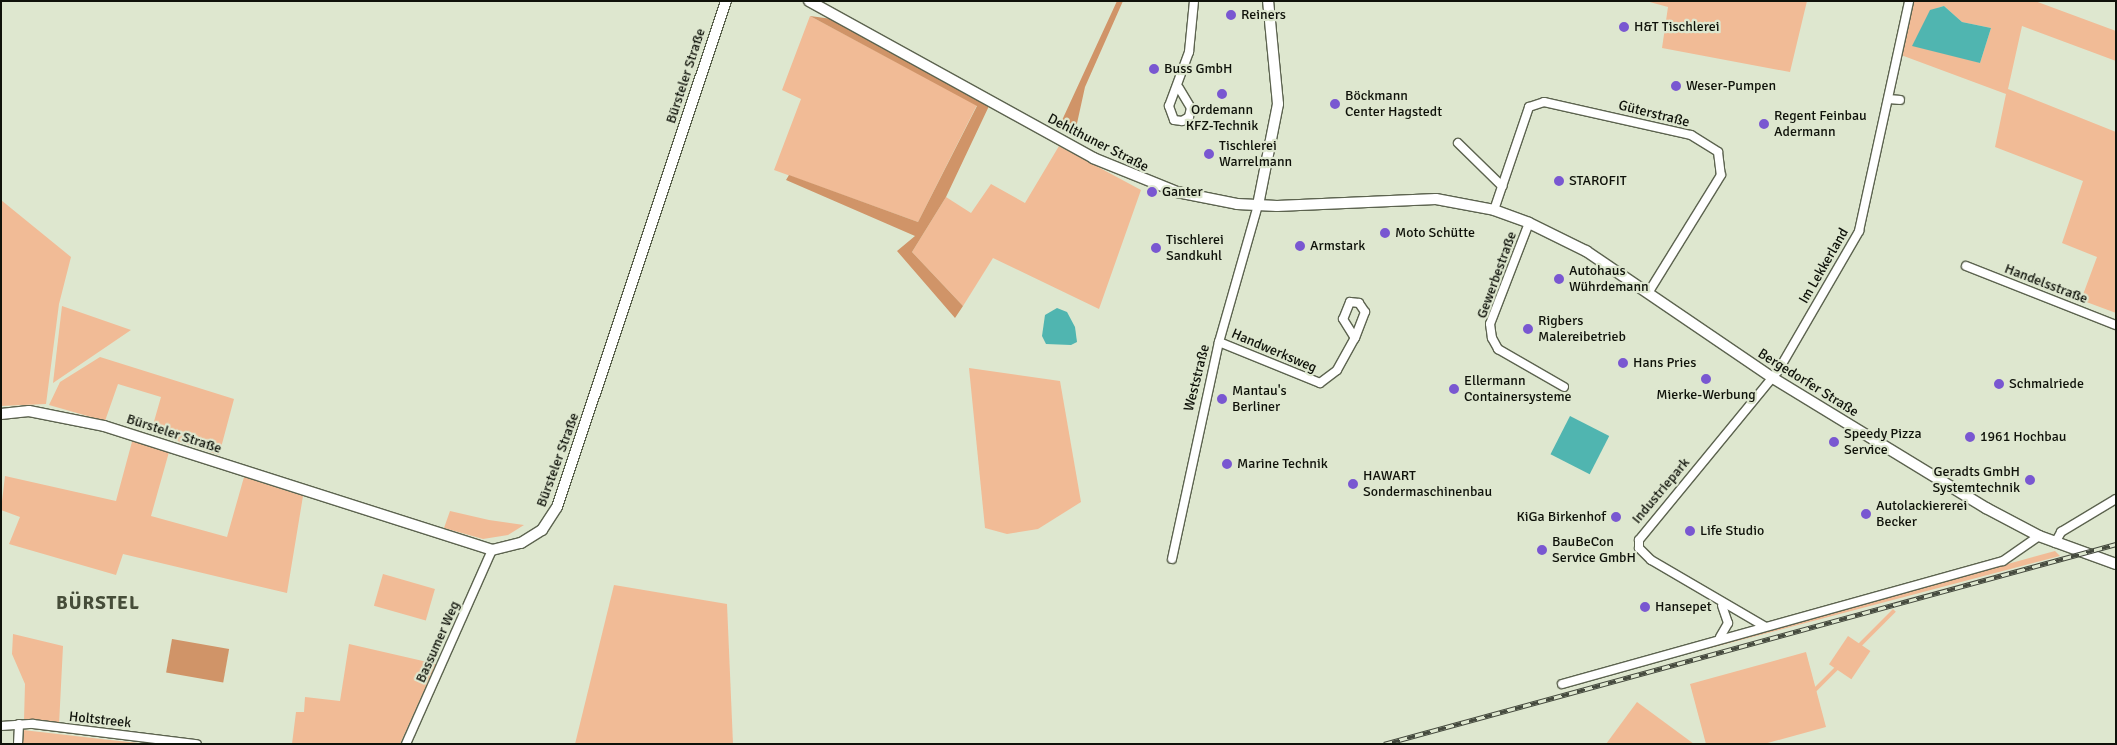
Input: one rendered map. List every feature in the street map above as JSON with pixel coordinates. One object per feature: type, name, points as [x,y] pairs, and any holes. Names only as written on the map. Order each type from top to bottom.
[{"type":"street","name":"Bürsteler Straße","points":[[1,414],[29,411],[104,426],[492,550],[536,534],[557,507],[726,1]]},
{"type":"street","name":"Dehlthuner Straße","points":[[809,1],[1116,170],[1200,199],[1258,206],[1398,198],[1494,210]]},
{"type":"street","points":[[1179,88],[1189,52],[1194,1]]},
{"type":"street","points":[[1258,206],[1278,104],[1268,1]]},
{"type":"street","name":"Im Lekkerland","points":[[1773,378],[1859,231],[1909,1]]},
{"type":"street","points":[[1889,99],[1900,100]]},
{"type":"street","name":"Güterstraße","points":[[1494,210],[1520,123],[1529,107],[1544,102],[1665,128],[1708,144],[1720,157],[1721,175],[1648,293]]},
{"type":"street","points":[[1458,143],[1502,186]]},
{"type":"street","name":"Weststraße","points":[[1172,559],[1219,342],[1258,206]]},
{"type":"street","name":"Bergedorfer Straße","points":[[1494,210],[1530,223],[1586,251],[1773,378],[2039,536],[2116,564]]},
{"type":"street","name":"Gewerbestraße","points":[[1530,223],[1490,324],[1492,338],[1498,349],[1564,387]]},
{"type":"street","name":"Handelsstraße","points":[[1966,266],[2116,325]]},
{"type":"street","name":"Handwerksweg","points":[[1219,342],[1320,383],[1337,370],[1356,338]]},
{"type":"street","name":"Industriepark","points":[[1764,626],[1720,603],[1643,554],[1639,540],[1773,378]]},
{"type":"street","points":[[2055,543],[2061,532],[2116,499]]},
{"type":"street","points":[[1562,684],[1720,637],[2003,561],[2039,536]]},
{"type":"street","name":"Bassumer Weg","points":[[406,744],[492,550]]},
{"type":"street","points":[[1720,603],[1728,613],[1728,623],[1720,637]]},
{"type":"street","points":[[18,744],[19,724]]},
{"type":"street","name":"Holtstreek","points":[[1,726],[19,724],[197,744]]},
{"type":"shaded area","points":[[1117,1],[1123,1],[1085,87],[1074,137],[1058,129]]},
{"type":"shaded area","points":[[1646,1],[1807,1],[1790,72],[1662,48],[1668,7]]},
{"type":"shaded area","points":[[1913,1],[2035,1],[2116,31],[2116,61],[2022,26],[2008,89],[2116,132],[2116,313],[2081,300],[2097,257],[2062,243],[2083,181],[1995,147],[2006,94],[1901,55]],"holes":[[[1944,6],[1962,22],[1991,28],[1980,63],[1915,40],[1937,8]]]},
{"type":"shaded area","points":[[810,16],[977,105],[918,222],[774,170],[801,99],[782,90]]},
{"type":"shaded area","points":[[810,16],[832,19],[989,106],[946,197],[912,252],[963,306],[955,318],[897,251],[915,236],[786,180],[789,175],[918,222],[977,106]]},
{"type":"shaded area","points":[[1059,146],[1141,190],[1099,309],[993,258],[963,306],[912,252],[946,197],[971,213],[991,184],[1025,203]]},
{"type":"shaded area","points":[[1,200],[71,257],[59,304],[46,404],[1,406]]},
{"type":"shaded area","points":[[62,306],[131,330],[53,383]]},
{"type":"shaded area","points":[[100,357],[234,399],[219,455],[151,432],[161,397],[118,384],[105,421],[49,405],[60,382]]},
{"type":"shaded area","points":[[969,368],[1060,381],[1081,502],[1038,529],[1007,534],[985,528]]},
{"type":"shaded area","points":[[133,438],[169,452],[151,516],[227,537],[244,477],[303,496],[287,593],[123,554],[116,575],[9,544],[20,517],[1,510],[5,476],[116,501]]},
{"type":"shaded area","points":[[450,511],[489,520],[524,525],[508,535],[483,539],[444,528]]},
{"type":"shaded area","points":[[2055,551],[2060,556],[1638,667],[1767,630]]},
{"type":"shaded area","points":[[383,574],[435,589],[426,621],[374,606]]},
{"type":"shaded area","points":[[614,585],[727,604],[733,744],[575,744]]},
{"type":"shaded area","points":[[1893,609],[1896,612],[1764,744],[1758,744]]},
{"type":"shaded area","points":[[13,634],[63,646],[59,725],[24,720],[25,684],[12,654]]},
{"type":"shaded area","points":[[1848,636],[1870,651],[1851,679],[1829,664]]},
{"type":"shaded area","points":[[172,639],[229,649],[223,683],[166,672]]},
{"type":"shaded area","points":[[349,644],[436,664],[400,744],[292,744],[296,712],[304,712],[305,697],[340,701]]},
{"type":"shaded area","points":[[1806,652],[1826,727],[1764,744],[1706,744],[1690,684]]},
{"type":"shaded area","points":[[1637,702],[1694,744],[1606,744]]},
{"type":"shaded area","points":[[23,730],[101,739],[148,744],[23,744]]},
{"type":"water","points":[[1944,6],[1962,22],[1991,28],[1980,63],[1912,46],[1930,10]]},
{"type":"water","points":[[1057,308],[1067,312],[1075,327],[1077,342],[1071,345],[1046,344],[1042,336],[1045,315]]},
{"type":"water","points":[[1570,416],[1609,436],[1590,474],[1550,454]]},
{"type":"railway","points":[[1384,744],[2116,544]]},
{"type":"place","name":"Reiners","points":[[1231,15]]},
{"type":"place","name":"H&T Tischlerei","points":[[1624,27]]},
{"type":"place","name":"Buss GmbH","points":[[1154,69]]},
{"type":"place","name":"Weser-Pumpen","points":[[1676,86]]},
{"type":"place","name":"Ordemann KFZ-Technik","points":[[1222,94]]},
{"type":"place","name":"Böckmann Center Hagstedt","points":[[1335,104]]},
{"type":"place","name":"Regent Feinbau Adermann","points":[[1764,124]]},
{"type":"place","name":"Tischlerei Warrelmann","points":[[1209,154]]},
{"type":"place","name":"STAROFIT","points":[[1559,181]]},
{"type":"place","name":"Ganter","points":[[1152,192]]},
{"type":"place","name":"Moto Schütte","points":[[1385,233]]},
{"type":"place","name":"Armstark","points":[[1300,246]]},
{"type":"place","name":"Tischlerei Sandkuhl","points":[[1156,248]]},
{"type":"place","name":"Autohaus Wührdemann","points":[[1559,279]]},
{"type":"place","name":"Rigbers Malereibetrieb","points":[[1528,329]]},
{"type":"place","name":"Hans Pries","points":[[1623,363]]},
{"type":"place","name":"Mierke-Werbung","points":[[1706,379]]},
{"type":"place","name":"Schmalriede","points":[[1999,384]]},
{"type":"place","name":"Ellermann Containersysteme","points":[[1454,389]]},
{"type":"place","name":"Mantau's Berliner","points":[[1222,399]]},
{"type":"place","name":"1961 Hochbau","points":[[1970,437]]},
{"type":"place","name":"Speedy Pizza Service","points":[[1834,442]]},
{"type":"place","name":"Marine Technik","points":[[1227,464]]},
{"type":"place","name":"Geradts GmbH Systemtechnik","points":[[2030,480]]},
{"type":"place","name":"HAWART Sondermaschinenbau","points":[[1353,484]]},
{"type":"place","name":"Autolackiererei Becker","points":[[1866,514]]},
{"type":"place","name":"KiGa Birkenhof","points":[[1616,517]]},
{"type":"place","name":"Life Studio","points":[[1690,531]]},
{"type":"place","name":"BauBeCon Service GmbH","points":[[1542,550]]},
{"type":"place","name":"Hansepet","points":[[1645,607]]},
{"type":"district","name":"BÜRSTEL","points":[[98,604]]}]
